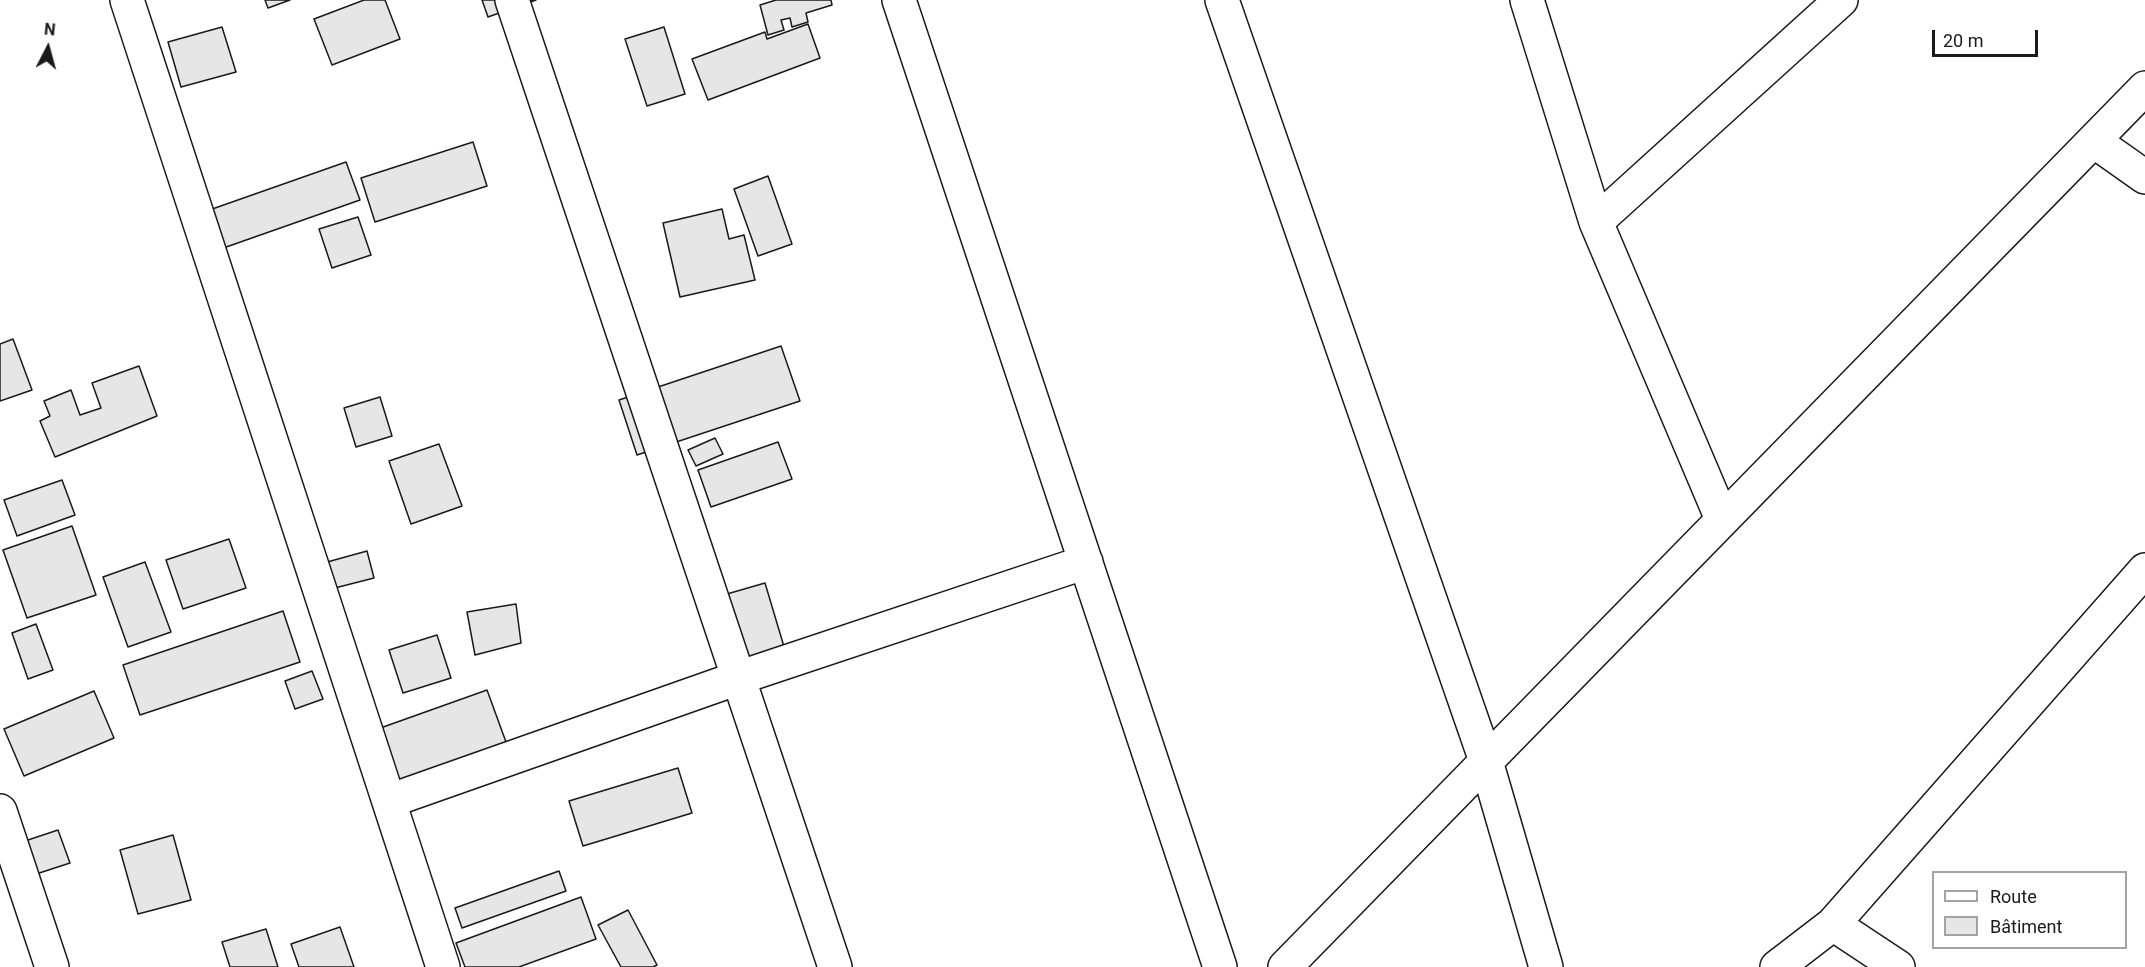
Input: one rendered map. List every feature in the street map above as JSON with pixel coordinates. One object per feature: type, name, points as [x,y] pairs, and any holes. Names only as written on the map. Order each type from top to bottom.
[{"type":"street","points":[[127,0],[443,967]]},
{"type":"street","points":[[512,0],[835,967]]},
{"type":"street","points":[[900,0],[1220,967]]},
{"type":"street","points":[[1222,0],[1486,761],[1546,967]]},
{"type":"street","points":[[1527,0],[1596,222],[1722,519]]},
{"type":"street","points":[[1596,222],[1841,0]]},
{"type":"street","points":[[1285,967],[2145,88]]},
{"type":"street","points":[[2094,141],[2145,177]]},
{"type":"street","points":[[389,801],[738,678],[1086,562]]},
{"type":"street","points":[[1778,967],[1833,924],[2145,570]]},
{"type":"street","points":[[0,811],[52,967]]},
{"type":"street","points":[[1833,924],[1898,967]]},
{"type":"building","points":[[265,0],[290,0],[268,8]]},
{"type":"building","points":[[364,0],[385,0],[400,39],[332,65],[314,19]]},
{"type":"building","points":[[482,0],[536,0],[488,17]]},
{"type":"building","points":[[776,0],[831,0],[832,5],[806,13],[808,22],[792,27],[790,18],[781,20],[784,30],[768,35],[760,5]]},
{"type":"building","points":[[808,24],[820,58],[708,100],[692,59],[765,32],[767,39]]},
{"type":"building","points":[[222,27],[236,72],[181,87],[168,42]]},
{"type":"building","points":[[664,27],[685,94],[647,106],[625,39]]},
{"type":"building","points":[[473,142],[487,186],[375,222],[361,178]]},
{"type":"building","points":[[346,162],[360,200],[212,252],[198,214]]},
{"type":"building","points":[[768,176],[792,244],[758,256],[734,189]]},
{"type":"building","points":[[722,209],[729,239],[744,235],[755,280],[680,297],[663,223]]},
{"type":"building","points":[[358,217],[371,255],[332,268],[319,229]]},
{"type":"building","points":[[13,339],[32,390],[0,401],[0,344]]},
{"type":"building","points":[[781,346],[800,401],[637,455],[619,400]]},
{"type":"building","points":[[139,366],[157,416],[55,457],[40,421],[50,416],[44,401],[71,390],[80,415],[101,408],[92,383]]},
{"type":"building","points":[[380,397],[392,436],[356,447],[344,408]]},
{"type":"building","points":[[715,438],[723,454],[696,466],[688,450]]},
{"type":"building","points":[[778,442],[792,479],[711,507],[698,470]]},
{"type":"building","points":[[439,444],[462,506],[411,524],[389,461]]},
{"type":"building","points":[[62,480],[75,515],[17,536],[4,500]]},
{"type":"building","points":[[72,526],[96,595],[27,618],[3,550]]},
{"type":"building","points":[[229,539],[246,588],[183,609],[166,560]]},
{"type":"building","points":[[367,551],[374,578],[327,590],[320,564]]},
{"type":"building","points":[[145,562],[171,632],[128,647],[103,577]]},
{"type":"building","points":[[765,583],[785,650],[740,663],[720,596]]},
{"type":"building","points":[[516,604],[521,643],[475,655],[467,612]]},
{"type":"building","points":[[283,611],[300,662],[140,715],[123,665]]},
{"type":"building","points":[[36,624],[53,670],[28,679],[12,633]]},
{"type":"building","points":[[437,635],[451,678],[403,693],[389,650]]},
{"type":"building","points":[[312,671],[323,699],[295,709],[285,681]]},
{"type":"building","points":[[487,690],[506,742],[391,784],[372,731]]},
{"type":"building","points":[[94,691],[114,738],[24,776],[4,729]]},
{"type":"building","points":[[678,768],[692,813],[583,846],[569,801]]},
{"type":"building","points":[[58,830],[70,863],[24,878],[13,845]]},
{"type":"building","points":[[173,835],[191,900],[138,914],[120,850]]},
{"type":"building","points":[[559,871],[566,891],[462,928],[455,908]]},
{"type":"building","points":[[581,897],[596,939],[519,967],[465,967],[456,943]]},
{"type":"building","points":[[628,910],[657,965],[653,967],[621,967],[598,925]]},
{"type":"building","points":[[340,927],[354,967],[299,967],[291,944]]},
{"type":"building","points":[[266,929],[278,967],[230,967],[222,942]]}]
